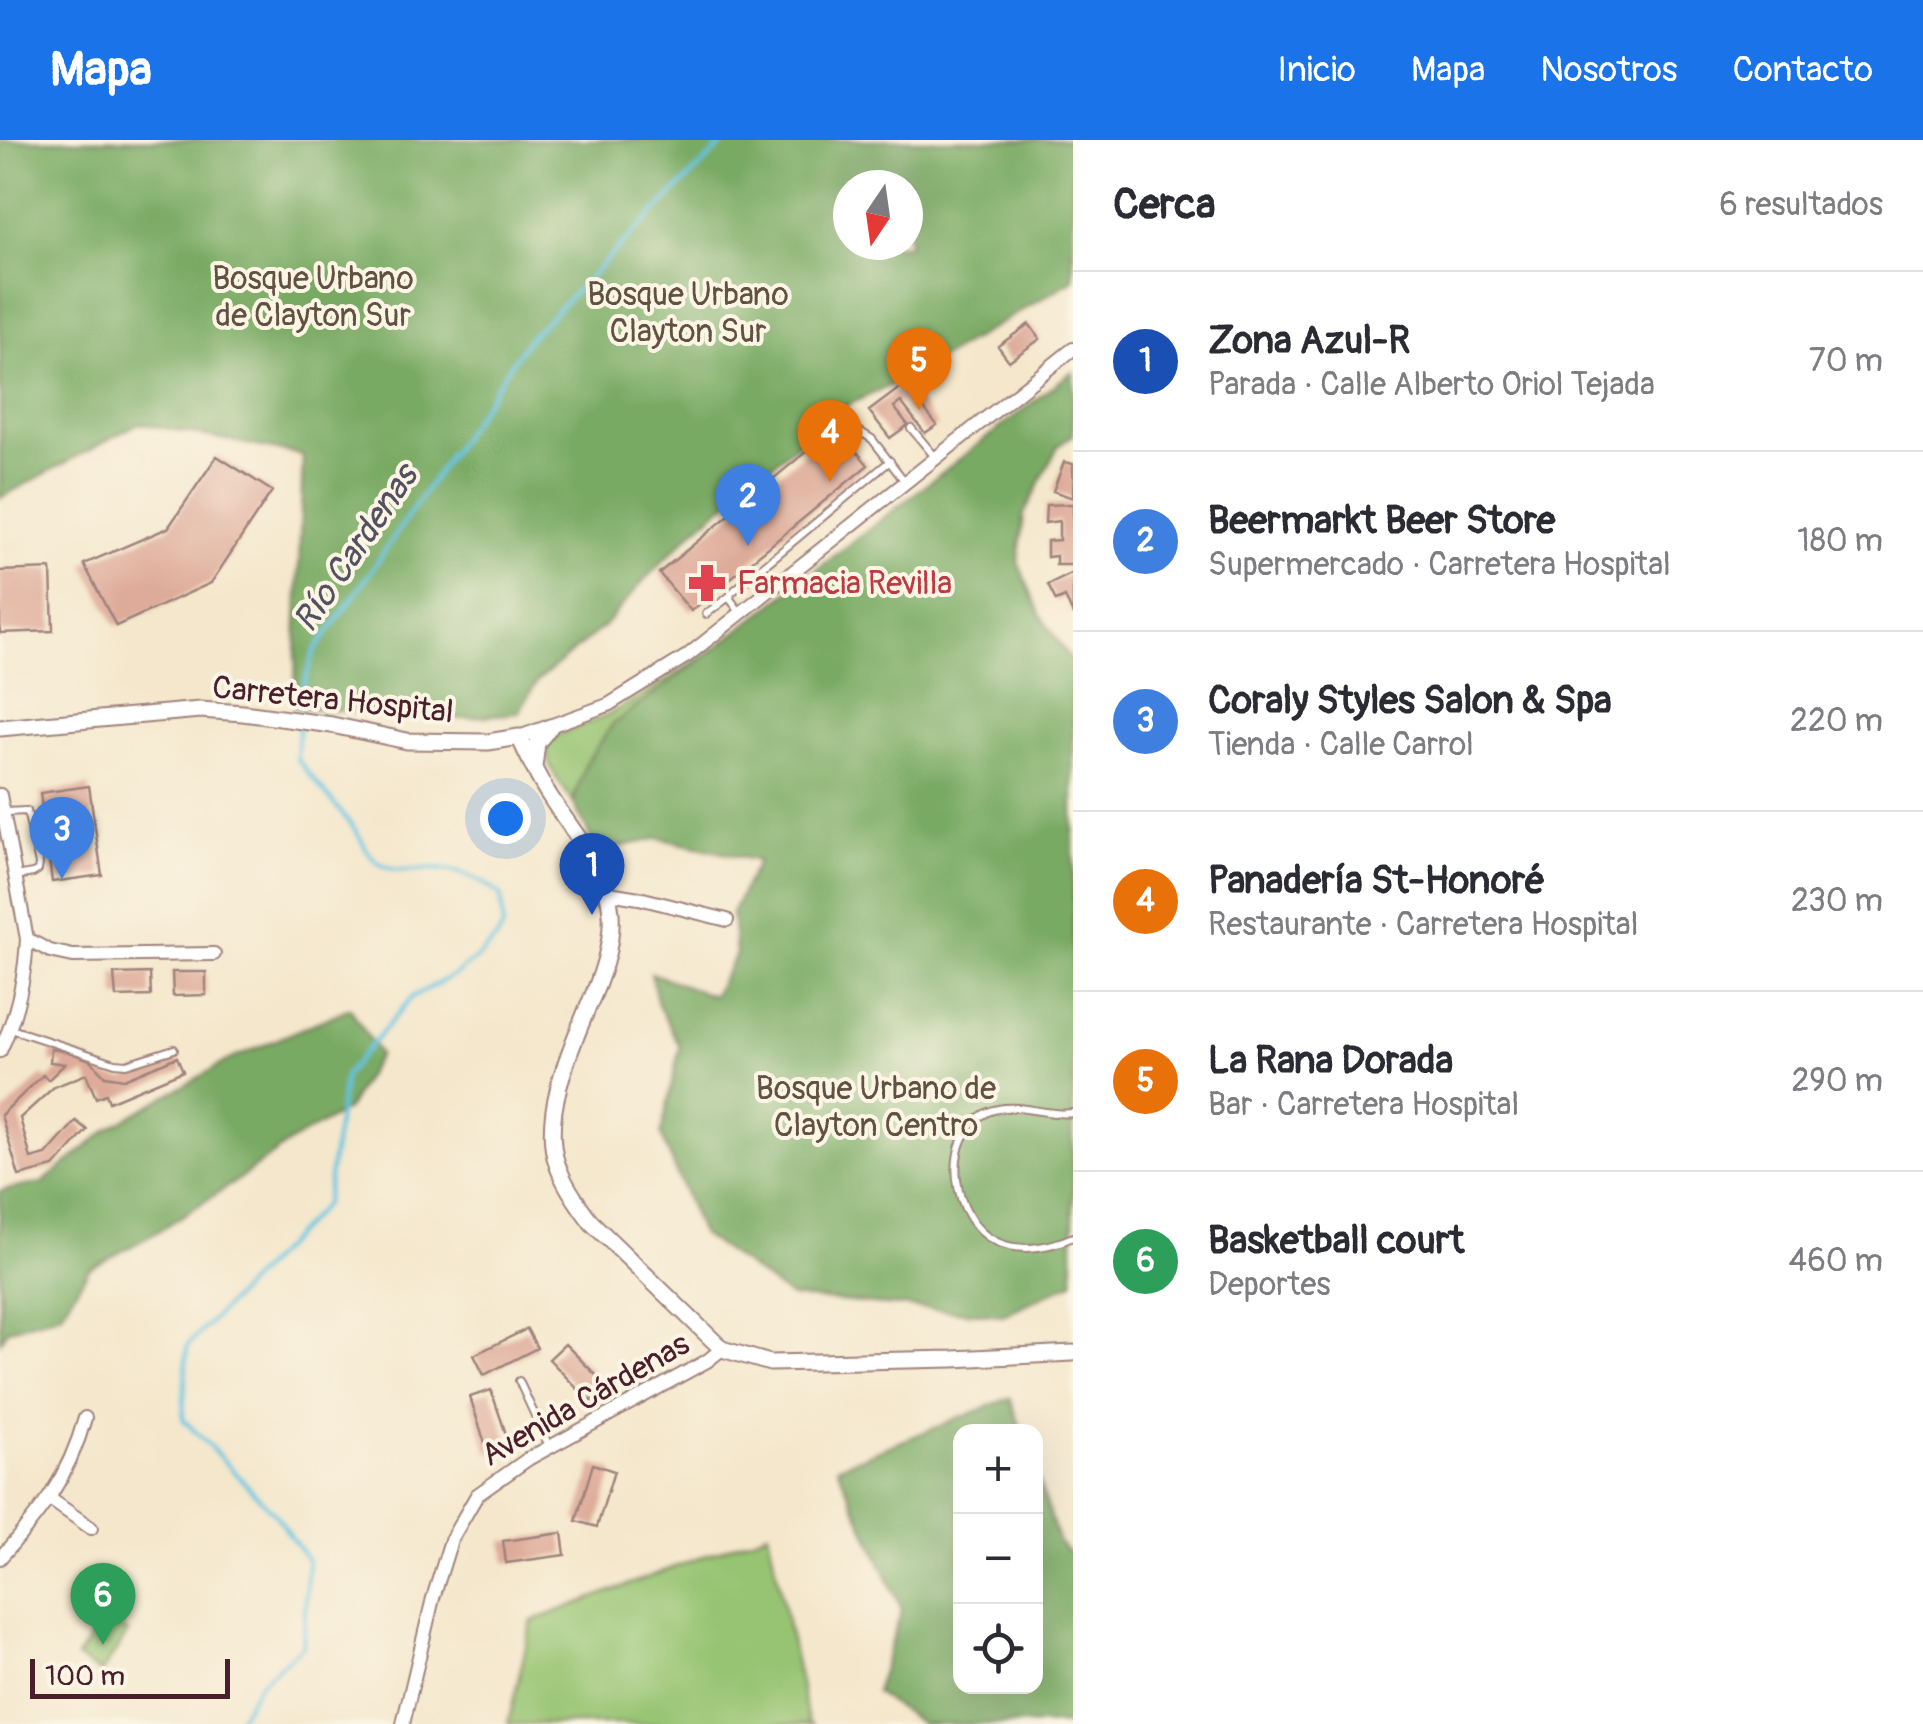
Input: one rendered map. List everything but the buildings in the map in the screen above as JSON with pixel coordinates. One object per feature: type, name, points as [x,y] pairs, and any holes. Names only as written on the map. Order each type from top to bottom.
[{"type":"street","name":"Carretera Hospital","points":[[0,728],[178,712],[244,713],[332,725],[406,742],[488,742],[550,727],[608,705],[687,656],[1073,349]]},
{"type":"street","points":[[534,770],[537,743],[550,727]]},
{"type":"street","points":[[520,737],[534,770],[609,893],[610,942],[598,983],[564,1066],[553,1147],[557,1164],[592,1224],[722,1349],[770,1363],[1073,1353]]},
{"type":"street","points":[[488,742],[515,752],[534,770]]},
{"type":"street","points":[[0,795],[27,939],[23,983],[0,1051]]},
{"type":"street","points":[[609,893],[727,920]]},
{"type":"street","points":[[27,939],[50,951],[74,956],[214,954]]},
{"type":"street","name":"Avenida Cárdenas","points":[[403,1724],[451,1540],[477,1495],[528,1459],[707,1361],[722,1349]]},
{"type":"street","points":[[0,1558],[50,1499],[74,1452],[85,1418]]},
{"type":"street","points":[[50,1499],[91,1528]]},
{"type":"lane","points":[[911,428],[936,459]]},
{"type":"lane","points":[[844,437],[863,432],[906,483]]},
{"type":"lane","points":[[706,614],[890,462]]},
{"type":"lane","points":[[730,596],[742,614]]},
{"type":"lane","points":[[3,812],[27,810],[40,864],[33,873],[15,876]]},
{"type":"lane","points":[[10,1028],[115,1063],[126,1064],[174,1049]]},
{"type":"lane","points":[[1073,1114],[1012,1108],[984,1114],[964,1137],[957,1164],[960,1198],[979,1231],[1016,1248],[1051,1245],[1073,1237]]},
{"type":"lane","points":[[519,1381],[550,1447]]},
{"type":"green space","name":"Bosque Urbano Clayton Sur","points":[[0,140],[1073,140],[1073,280],[911,376],[839,409],[692,532],[604,626],[537,681],[518,713],[452,719],[294,707],[303,455],[139,423],[0,498]]},
{"type":"green space","name":"Bosque Urbano de Clayton Centro","points":[[1073,371],[1073,435],[1058,446],[1024,514],[1018,562],[1040,614],[1073,664],[1073,1282],[1003,1315],[791,1297],[701,1234],[661,1135],[680,1046],[658,1005],[651,973],[713,996],[736,954],[732,913],[758,861],[658,838],[598,852],[573,802],[586,763],[613,724]]},
{"type":"green space","points":[[716,647],[586,763],[573,802],[548,762],[552,737],[640,697]]},
{"type":"green space","points":[[350,1008],[379,1054],[347,1109],[290,1142],[152,1235],[89,1269],[61,1313],[7,1330],[0,1342],[0,1191],[42,1183],[110,1128],[229,1060]]},
{"type":"green space","points":[[1010,1398],[1019,1424],[953,1424],[953,1694],[1043,1694],[1043,1494],[1059,1543],[1073,1556],[1073,1724],[922,1724],[875,1692],[902,1610],[837,1467]]},
{"type":"green space","points":[[768,1532],[808,1721],[812,1724],[508,1724],[532,1621]]},
{"type":"green space","points":[[105,1617],[128,1633],[101,1673],[77,1658]]},
{"type":"waterway","name":"Río Cardenas","points":[[300,715],[301,693],[314,652],[527,340],[727,140]]},
{"type":"waterway","name":"Río Cardenas","points":[[235,1724],[260,1683],[303,1646],[308,1561],[275,1514],[183,1419],[187,1346],[325,1204],[345,1075],[412,997],[476,959],[503,927],[501,896],[476,880],[440,869],[395,870],[374,859],[297,759],[299,725]]},
{"type":"place","name":"La Rana Dorada","points":[[919,410]]},
{"type":"place","name":"Panadería St-Honoré","points":[[830,482]]},
{"type":"place","name":"Beermarkt Beer Store","points":[[748,546]]},
{"type":"place","name":"Farmacia Revilla","points":[[707,583]]},
{"type":"place","name":"Coraly Styles Salon & Spa","points":[[62,879]]},
{"type":"place","name":"Zona Azul-R","points":[[592,915]]},
{"type":"place","name":"Basketball court","points":[[103,1645]]},
{"type":"park label","name":"Bosque Urbano de Clayton Sur","points":[[313,296]]}]
